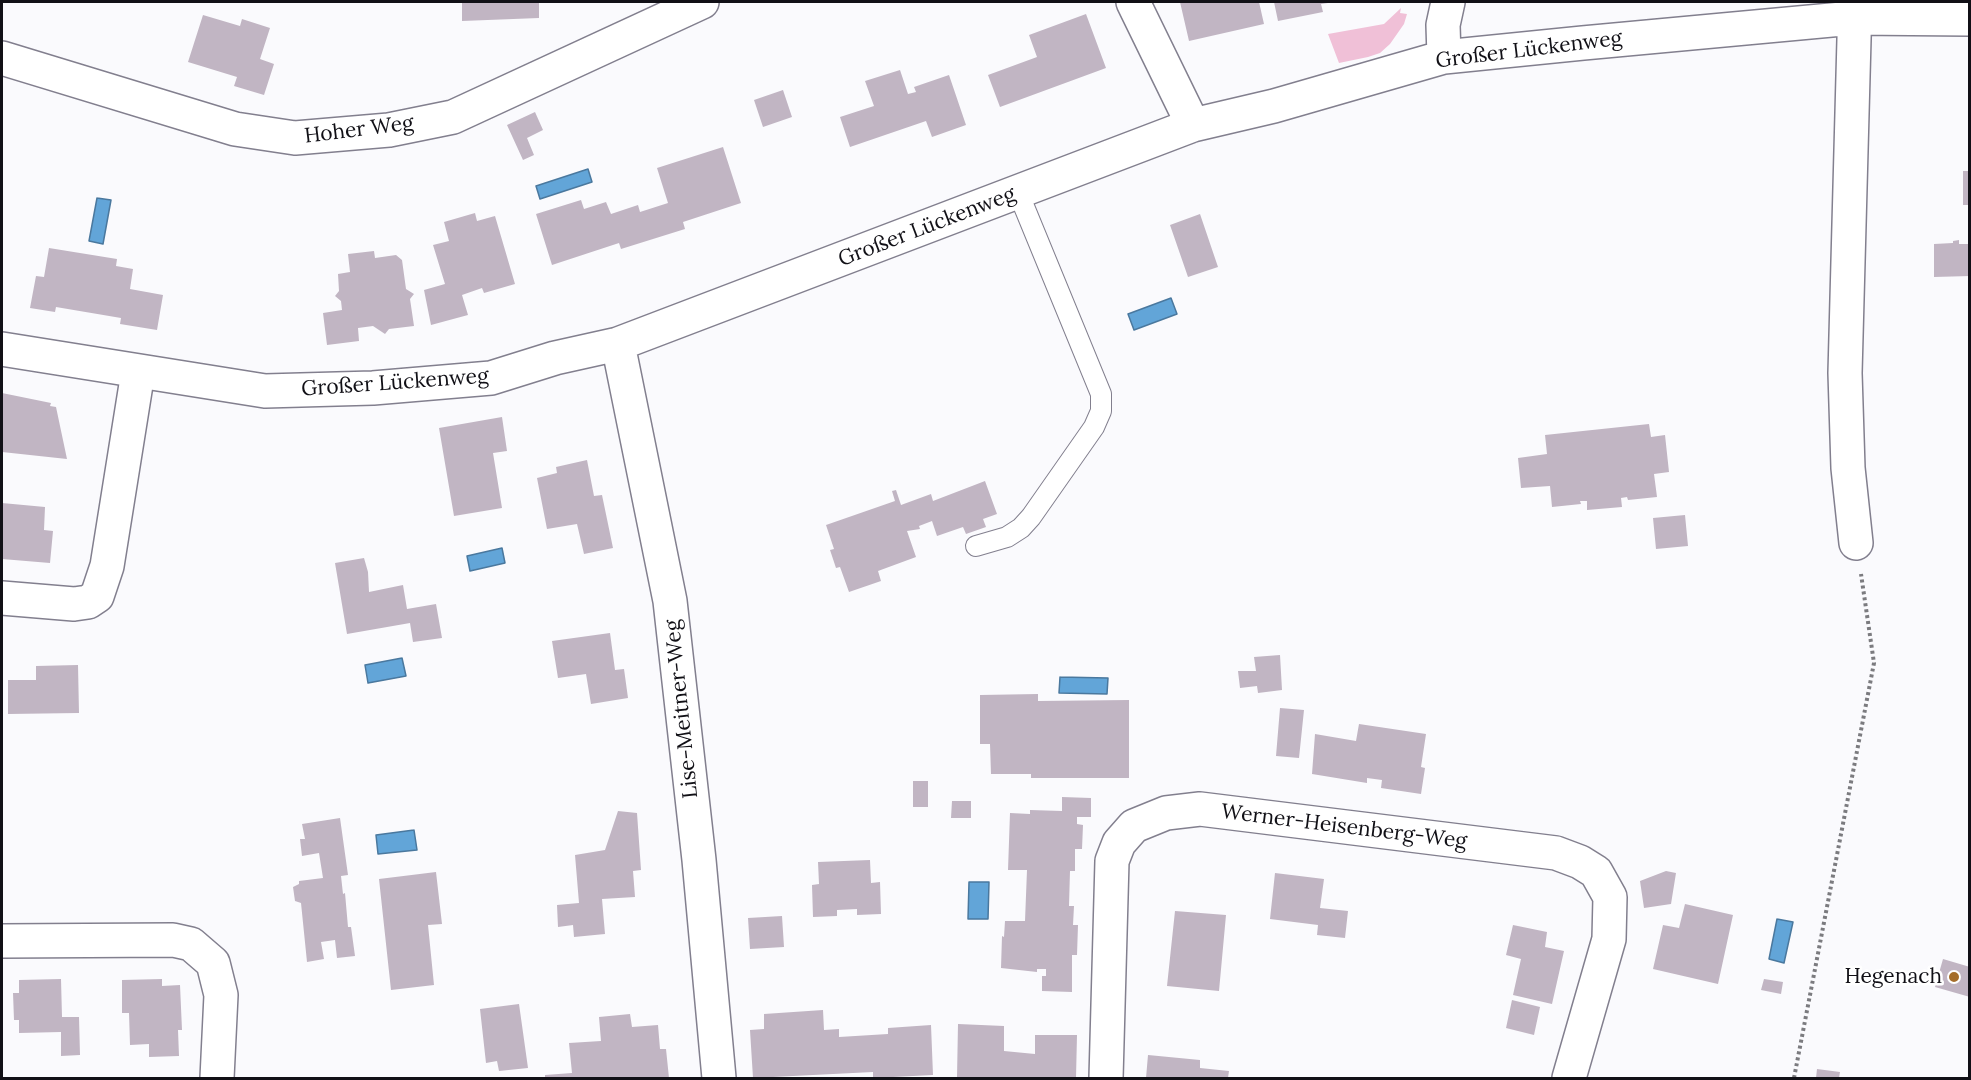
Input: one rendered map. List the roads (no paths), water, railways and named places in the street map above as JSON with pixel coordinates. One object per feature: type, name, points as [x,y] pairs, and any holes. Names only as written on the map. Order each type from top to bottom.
[{"type":"street","name":"Hoher Weg","points":[[2,58],[235,129],[295,138],[389,130],[453,117],[702,2]]},
{"type":"street","points":[[1133,2],[1193,125]]},
{"type":"street","points":[[1444,57],[1443,25],[1448,2]]},
{"type":"street","points":[[1854,10],[1845,373],[1848,468],[1856,543]]},
{"type":"street","name":"Großer Lückenweg","points":[[2,349],[265,391],[373,388],[491,378],[555,358],[618,344],[1193,125],[1274,106],[1444,57],[1595,42],[1854,10],[1970,19]]},
{"type":"street","name":"Lise-Meitner-Weg","points":[[618,344],[670,601],[699,860],[719,1078]]},
{"type":"street","points":[[2,598],[74,604],[88,602],[97,596],[107,566],[138,372]]},
{"type":"street","name":"Werner-Heisenberg-Weg","points":[[1106,1078],[1112,861],[1119,843],[1134,826],[1166,813],[1200,809],[1556,853],[1580,862],[1596,872],[1610,897],[1609,939],[1569,1078]]},
{"type":"street","points":[[2,940],[173,940],[191,944],[213,963],[221,994],[217,1078]]},
{"type":"lane","points":[[976,546],[1007,537],[1026,522],[1094,427],[1101,411],[1101,394],[1018,192]]},
{"type":"water","points":[[588,169],[592,182],[540,199],[536,186]]},
{"type":"water","points":[[97,198],[111,200],[103,244],[89,241]]},
{"type":"water","points":[[1171,298],[1177,314],[1134,330],[1128,314]]},
{"type":"water","points":[[502,548],[505,563],[470,571],[467,556]]},
{"type":"water","points":[[402,658],[406,676],[368,683],[365,665]]},
{"type":"water","points":[[1060,677],[1108,678],[1107,694],[1059,693]]},
{"type":"water","points":[[414,830],[417,850],[378,854],[376,835]]},
{"type":"water","points":[[969,882],[989,882],[988,919],[968,919]]},
{"type":"water","points":[[1777,919],[1793,922],[1784,963],[1769,959]]},
{"type":"place","name":"Hegenach","points":[[1954,977]]}]
